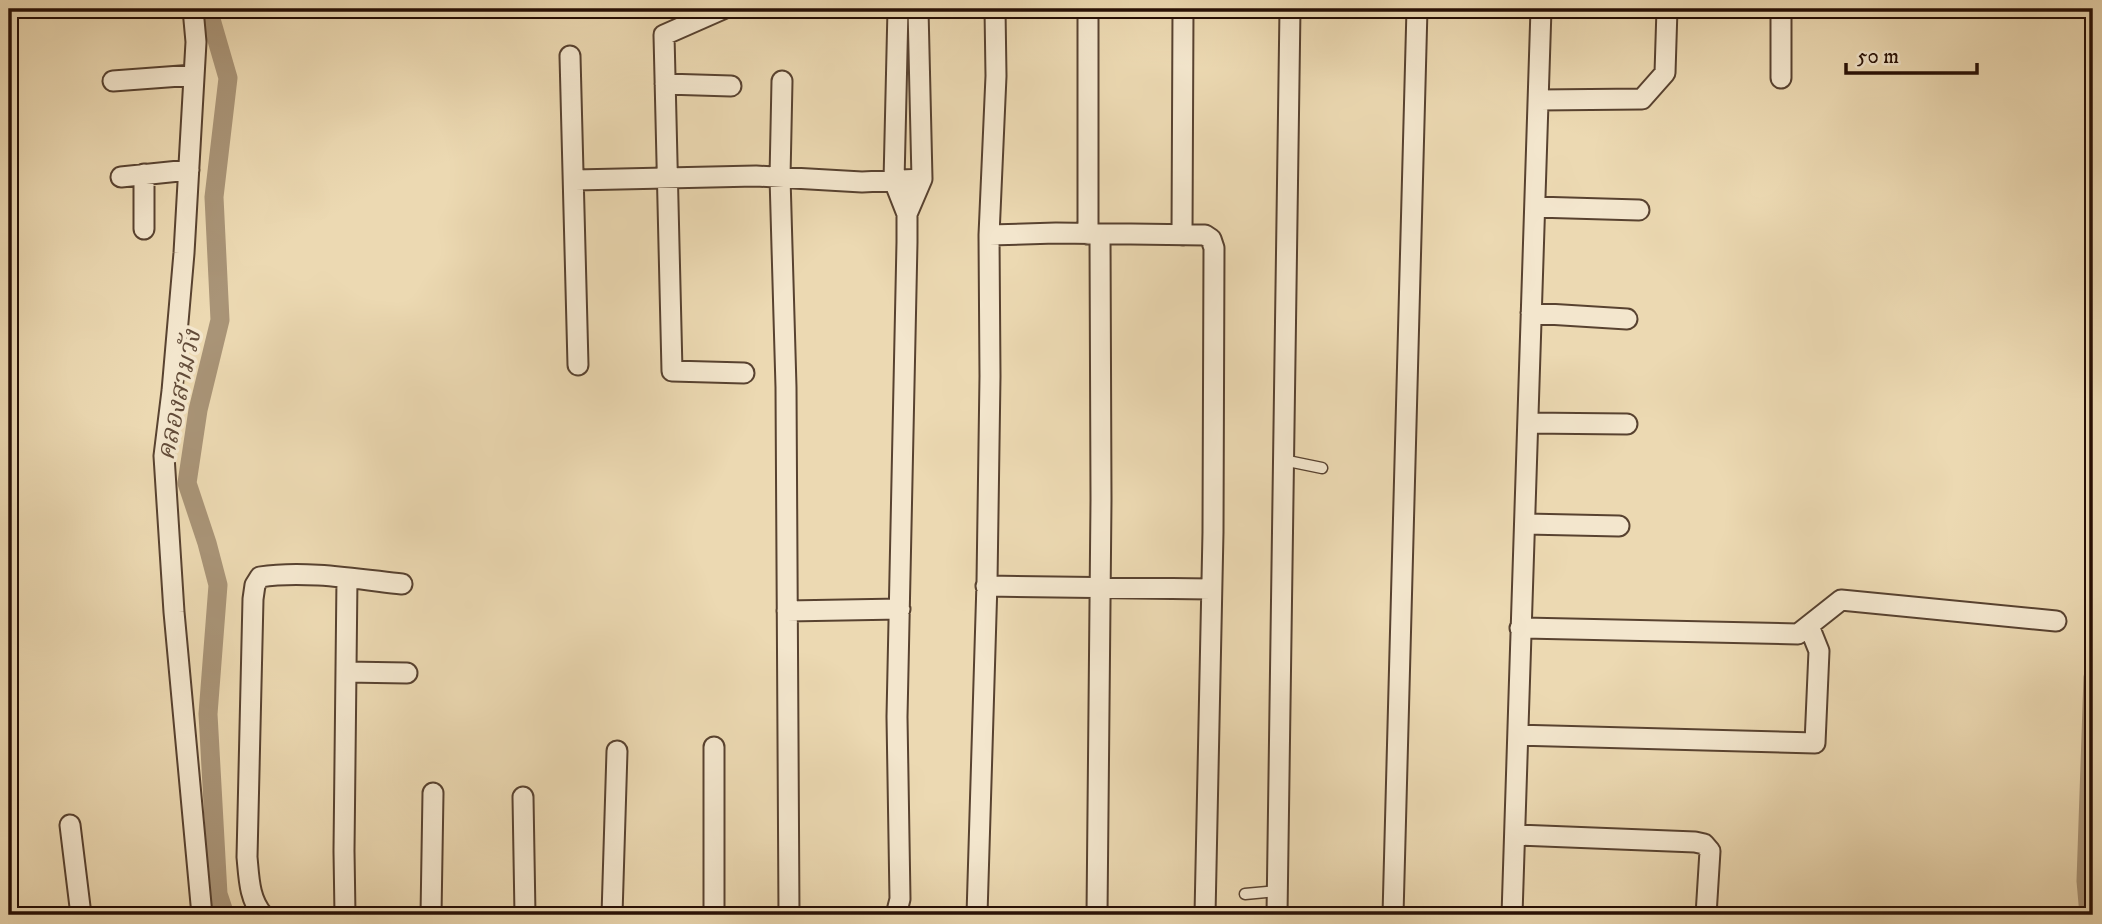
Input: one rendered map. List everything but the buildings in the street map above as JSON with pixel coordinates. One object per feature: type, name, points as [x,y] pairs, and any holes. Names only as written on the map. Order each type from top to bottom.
[{"type":"street","points":[[193,9],[196,42],[189,170],[164,456],[174,612],[202,915]]},
{"type":"street","points":[[723,9],[664,35],[672,370],[744,373]]},
{"type":"street","points":[[896,915],[900,899],[897,717],[907,214],[894,181],[898,9]]},
{"type":"street","points":[[907,214],[922,179],[918,9]]},
{"type":"street","points":[[977,915],[986,586],[990,376],[989,235],[996,76],[995,9]]},
{"type":"street","points":[[1088,9],[1100,587],[1097,915]]},
{"type":"street","points":[[1182,235],[1183,9]]},
{"type":"street","points":[[1277,915],[1290,9]]},
{"type":"street","points":[[1393,915],[1417,9]]},
{"type":"street","points":[[1512,915],[1541,9]]},
{"type":"street","points":[[1539,100],[1642,99],[1665,73],[1667,9]]},
{"type":"street","points":[[1781,9],[1781,78]]},
{"type":"street","points":[[570,56],[578,365]]},
{"type":"street","points":[[113,81],[194,75]]},
{"type":"street","points":[[782,81],[780,177],[786,387],[789,915]]},
{"type":"street","points":[[665,84],[730,86]]},
{"type":"street","points":[[121,177],[189,170]]},
{"type":"street","points":[[144,174],[144,229]]},
{"type":"street","points":[[575,180],[780,177],[894,181],[922,179]]},
{"type":"street","points":[[1535,207],[1639,210]]},
{"type":"street","points":[[989,235],[1205,235],[1211,239],[1214,248],[1205,915]]},
{"type":"street","points":[[1531,313],[1627,319]]},
{"type":"street","points":[[1528,423],[1628,424]]},
{"type":"street","points":[[1526,524],[1619,526]]},
{"type":"street","points":[[263,915],[257,908],[250,889],[247,857],[255,585],[260,577],[274,575],[347,578],[402,584]]},
{"type":"street","points":[[345,915],[347,578]]},
{"type":"street","points":[[986,586],[1211,589]]},
{"type":"street","points":[[1520,628],[1798,634],[1841,600],[2056,621]]},
{"type":"street","points":[[787,611],[900,609]]},
{"type":"street","points":[[1518,735],[1815,743],[1819,651],[1809,626]]},
{"type":"street","points":[[346,672],[407,673]]},
{"type":"street","points":[[714,747],[714,915]]},
{"type":"street","points":[[612,915],[617,751]]},
{"type":"street","points":[[431,915],[433,793]]},
{"type":"street","points":[[523,797],[525,915]]},
{"type":"street","points":[[70,825],[80,915]]},
{"type":"street","points":[[1516,835],[1704,844],[1710,851],[1706,915]]},
{"type":"lane","points":[[1283,460],[1322,468]]},
{"type":"lane","points":[[1245,894],[1278,891]]},
{"type":"waterway","name":"คลองสามวัง","points":[[208,9],[228,78],[214,197],[220,320],[198,410],[187,483],[218,585],[208,714],[218,894],[225,915]]},
{"type":"waterway","points":[[2089,915],[2086,881],[2093,677]]}]
